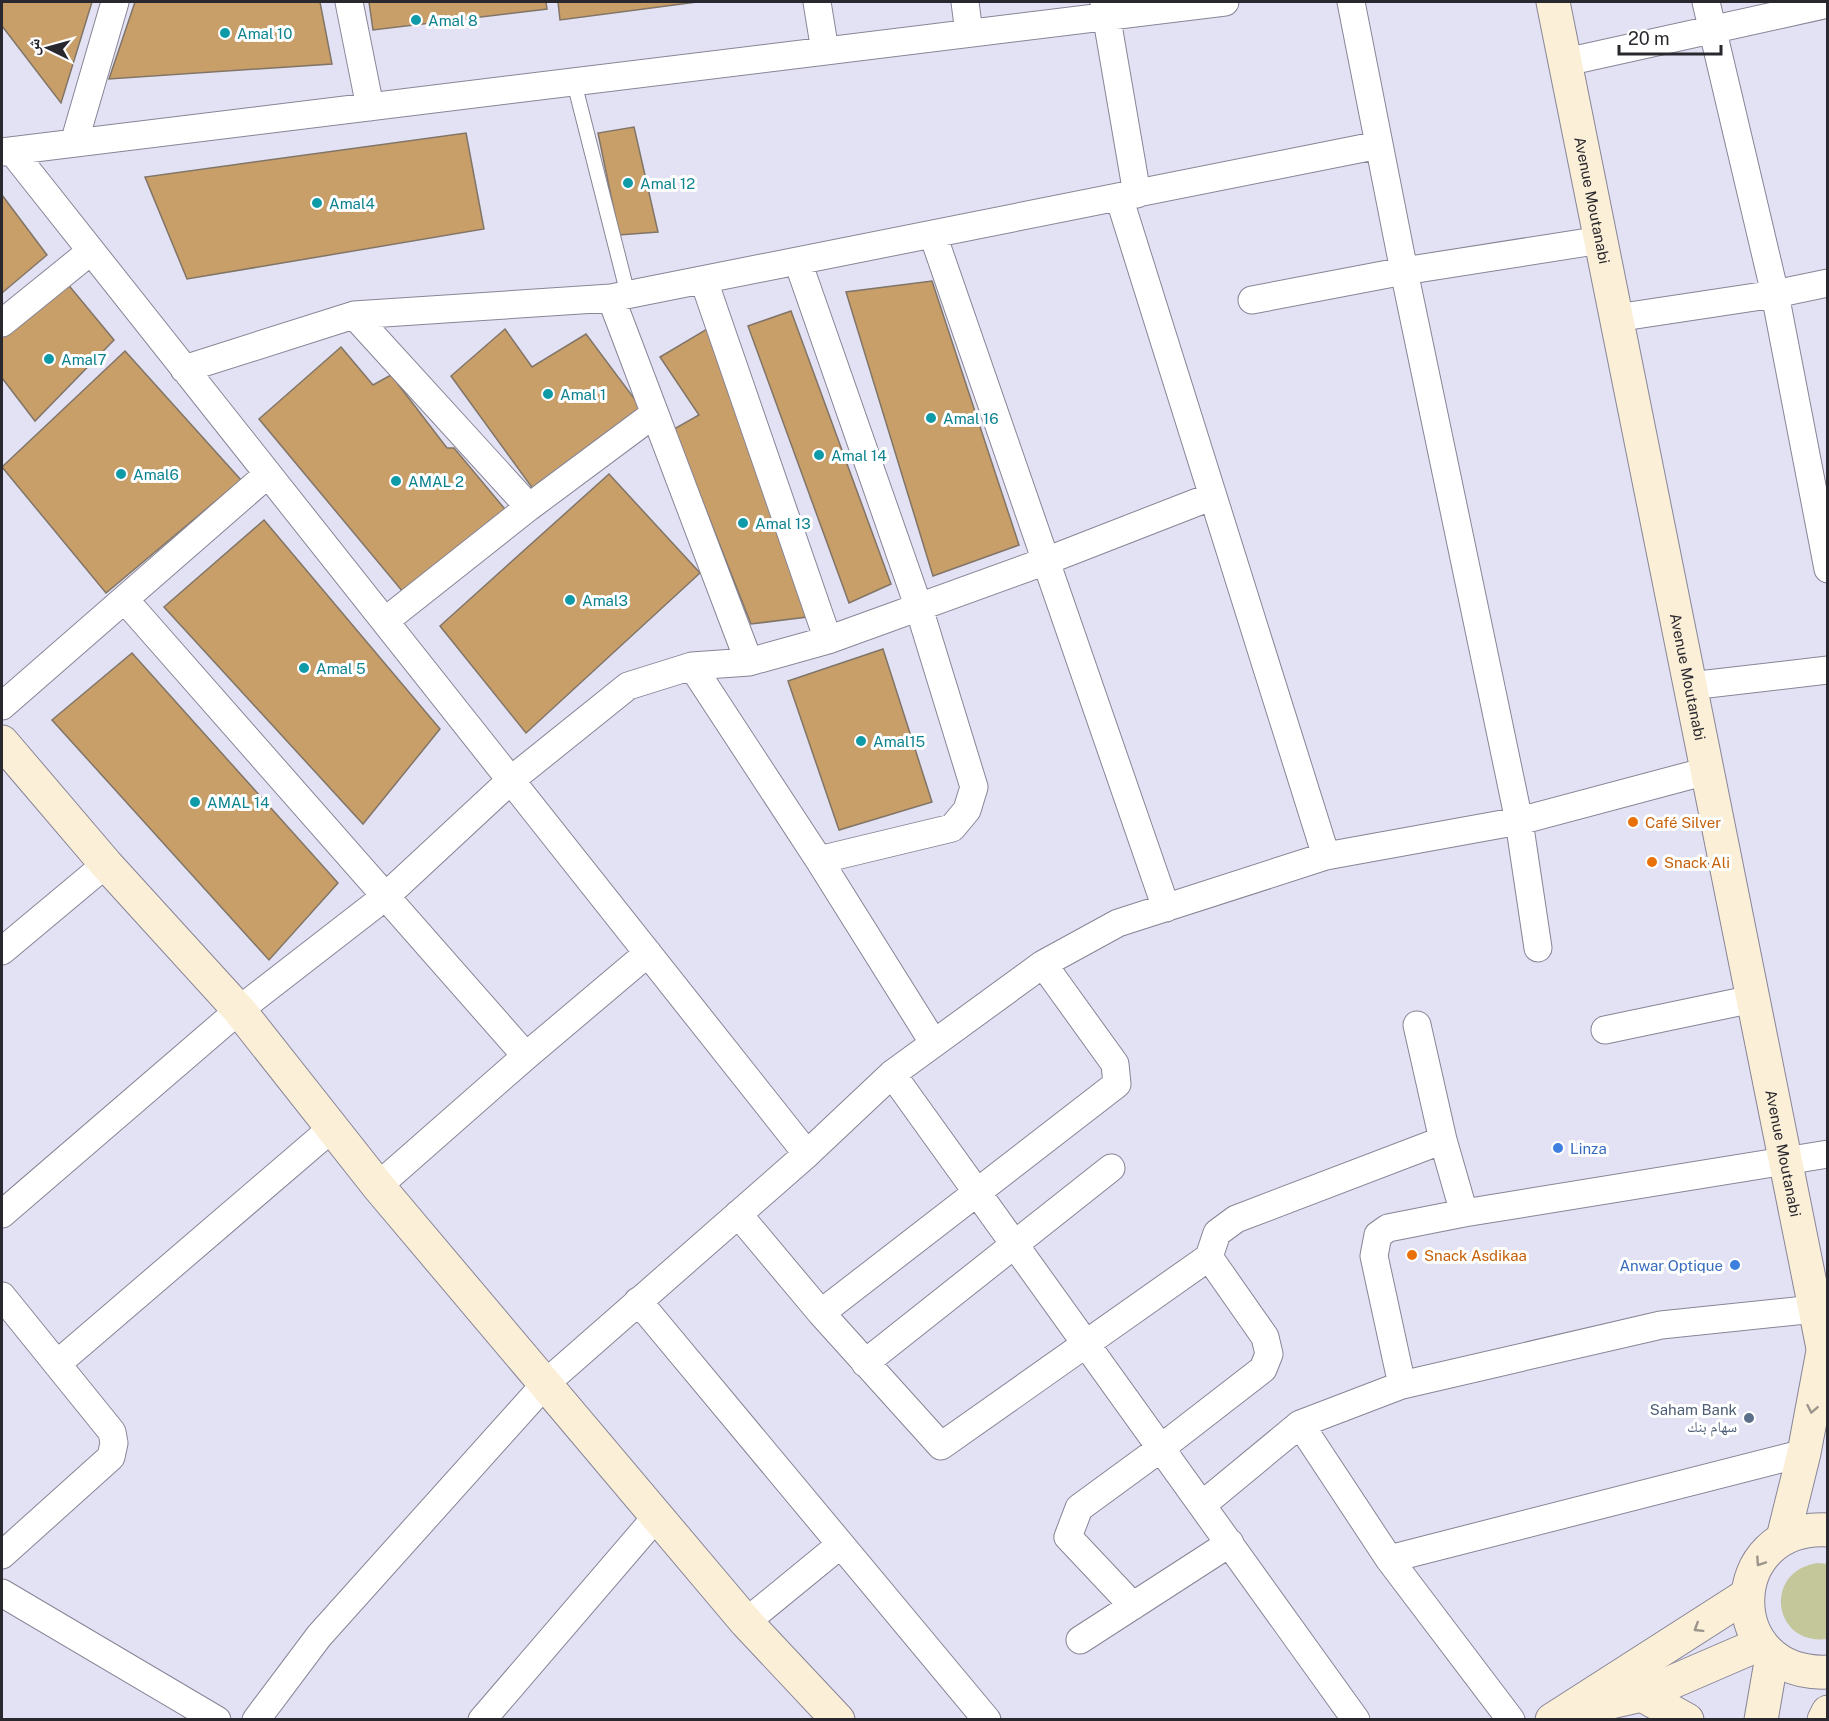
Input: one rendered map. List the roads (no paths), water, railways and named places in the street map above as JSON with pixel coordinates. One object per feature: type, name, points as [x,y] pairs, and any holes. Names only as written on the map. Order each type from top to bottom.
[{"type":"street","points":[[74,143],[115,2]]},
{"type":"street","points":[[349,2],[370,107]]},
{"type":"street","points":[[817,2],[825,51]]},
{"type":"street","points":[[965,2],[969,33]]},
{"type":"street","points":[[7,152],[969,33],[1105,9],[1225,2]]},
{"type":"street","points":[[1351,2],[1404,271],[1519,821],[1538,948]]},
{"type":"street","name":"Avenue Moutanabi","points":[[1553,2],[1825,1362]]},
{"type":"street","points":[[1706,2],[1774,294],[1827,569]]},
{"type":"street","points":[[1566,62],[1827,4]]},
{"type":"street","points":[[1105,9],[1128,196],[1213,496],[1326,856]]},
{"type":"street","points":[[184,369],[354,315],[619,296],[1379,145]]},
{"type":"street","points":[[7,152],[91,251],[807,1154]]},
{"type":"street","points":[[933,235],[1166,908]]},
{"type":"street","points":[[1252,300],[1404,271],[1601,240]]},
{"type":"street","points":[[2,323],[91,251]]},
{"type":"street","points":[[798,262],[919,608],[975,787],[967,810],[952,828],[819,860]]},
{"type":"street","points":[[704,280],[828,640]]},
{"type":"street","points":[[1616,318],[1774,294],[1827,283]]},
{"type":"street","points":[[619,296],[654,414],[749,662]]},
{"type":"street","points":[[354,315],[529,507]]},
{"type":"street","points":[[385,621],[529,507],[654,414]]},
{"type":"street","points":[[2,706],[268,474]]},
{"type":"street","points":[[2,1214],[239,1010],[386,896],[511,780],[628,686],[692,666],[749,662],[828,640],[1046,561],[1213,496]]},
{"type":"street","points":[[125,600],[526,1056]]},
{"type":"street","points":[[692,666],[819,860],[933,1042]]},
{"type":"street","points":[[1690,686],[1827,670]]},
{"type":"street","points":[[2,742],[106,864],[239,1010],[378,1186],[746,1622],[838,1719]]},
{"type":"street","points":[[256,1719],[319,1636],[546,1383],[807,1154],[892,1074],[1043,964],[1118,923],[1326,856],[1519,821],[1707,771]]},
{"type":"street","points":[[2,951],[106,864]]},
{"type":"street","points":[[378,1186],[648,953]]},
{"type":"street","points":[[822,1314],[1117,1083],[1115,1064],[1043,964]]},
{"type":"street","points":[[1605,1030],[1753,999]]},
{"type":"street","points":[[1417,1025],[1443,1140],[1464,1213]]},
{"type":"street","points":[[892,1074],[1356,1719]]},
{"type":"street","points":[[57,1364],[331,1129]]},
{"type":"street","points":[[738,1214],[822,1314],[941,1446],[1209,1257],[1217,1233],[1236,1219],[1443,1140]]},
{"type":"street","points":[[1402,1385],[1374,1256],[1378,1234],[1388,1228],[1464,1213],[1827,1154]]},
{"type":"street","points":[[865,1363],[1111,1168]]},
{"type":"street","points":[[1133,1606],[1068,1538],[1079,1508],[1263,1369],[1269,1354],[1265,1337],[1209,1257]]},
{"type":"street","points":[[2,1296],[112,1432],[114,1443],[111,1457],[2,1556]]},
{"type":"street","points":[[638,1301],[987,1719]]},
{"type":"street","points":[[1202,1504],[1300,1424],[1402,1385],[1661,1325],[1815,1309]]},
{"type":"street","points":[[1784,1538],[1825,1362]]},
{"type":"street","points":[[1300,1424],[1389,1559],[1511,1719]]},
{"type":"street","points":[[1389,1559],[1804,1453]]},
{"type":"street","points":[[482,1719],[657,1516]]},
{"type":"street","points":[[1827,1530],[1799,1532],[1772,1546],[1755,1568],[1747,1595],[1749,1621],[1766,1650],[1790,1668],[1812,1673],[1827,1672]]},
{"type":"street","points":[[1080,1640],[1230,1543]]},
{"type":"street","points":[[746,1622],[840,1545]]},
{"type":"street","points":[[2,1593],[217,1719]]},
{"type":"street","points":[[1558,1716],[1747,1595]]},
{"type":"street","points":[[1558,1716],[1642,1695],[1766,1650]]},
{"type":"street","points":[[1761,1719],[1766,1650]]},
{"type":"street","points":[[1642,1695],[1687,1719]]},
{"type":"street","points":[[1824,1719],[1827,1712]]},
{"type":"lane","points":[[574,82],[619,296]]},
{"type":"place","name":"Amal 8","points":[[416,20]]},
{"type":"place","name":"Amal 10","points":[[225,33]]},
{"type":"place","name":"Amal 12","points":[[628,183]]},
{"type":"place","name":"Amal4","points":[[317,203]]},
{"type":"place","name":"Amal7","points":[[49,359]]},
{"type":"place","name":"Amal 1","points":[[548,394]]},
{"type":"place","name":"Amal 16","points":[[931,418]]},
{"type":"place","name":"Amal 14","points":[[819,455]]},
{"type":"place","name":"Amal6","points":[[121,474]]},
{"type":"place","name":"AMAL 2","points":[[396,481]]},
{"type":"place","name":"Amal 13","points":[[743,523]]},
{"type":"place","name":"Amal3","points":[[570,600]]},
{"type":"place","name":"Amal 5","points":[[304,668]]},
{"type":"place","name":"Amal15","points":[[861,741]]},
{"type":"place","name":"AMAL 14","points":[[195,802]]},
{"type":"place","name":"Café Silver","points":[[1633,822]]},
{"type":"place","name":"Snack Ali","points":[[1652,862]]},
{"type":"place","name":"Linza","points":[[1558,1148]]},
{"type":"place","name":"Snack Asdikaa","points":[[1412,1255]]},
{"type":"place","name":"Anwar Optique","points":[[1735,1265]]},
{"type":"place","name":"Saham Bank سهام بنك","points":[[1749,1418]]}]
